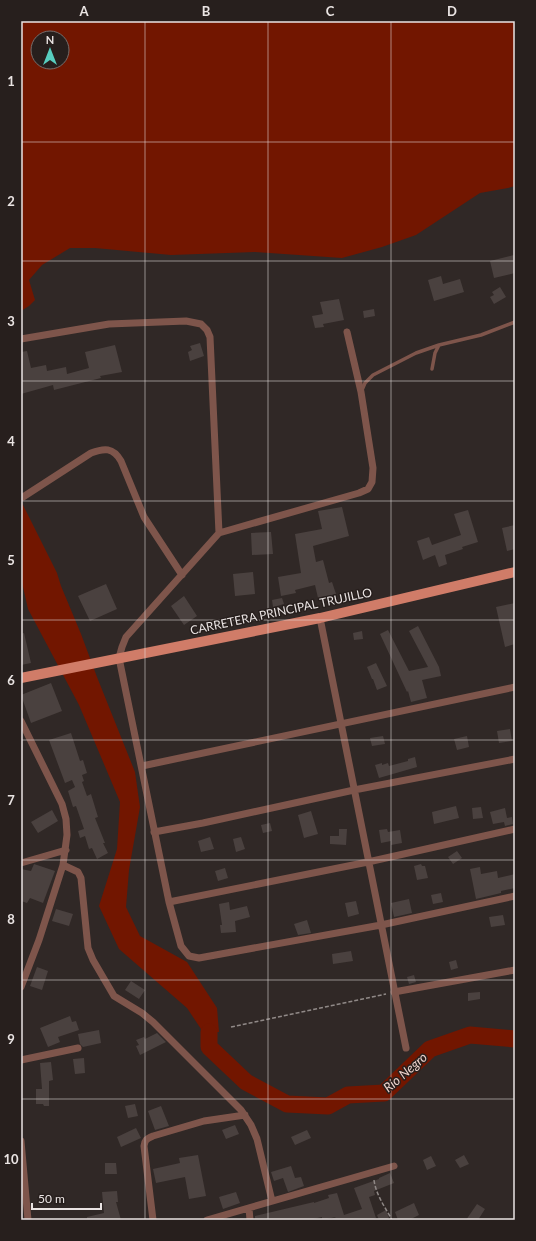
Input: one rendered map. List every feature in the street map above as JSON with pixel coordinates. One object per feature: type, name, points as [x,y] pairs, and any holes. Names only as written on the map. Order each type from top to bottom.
[{"type":"main road","name":"CARRETERA PRINCIPAL TRUJILLO","points":[[21,678],[320,618],[515,572]]},
{"type":"street","points":[[21,339],[109,324],[186,321],[201,324],[207,330],[210,337],[219,533]]},
{"type":"street","points":[[347,332],[361,392],[374,468],[372,482],[368,489],[359,493],[219,533],[126,637],[119,658],[169,902],[181,946],[189,956],[199,958],[381,925],[515,896]]},
{"type":"street","points":[[23,497],[91,453],[100,450],[112,451],[117,454],[121,461],[144,517],[182,575]]},
{"type":"street","points":[[320,618],[406,1048]]},
{"type":"street","points":[[142,766],[515,687]]},
{"type":"street","points":[[21,720],[62,804],[66,819],[67,835],[63,865],[39,940],[21,987]]},
{"type":"street","points":[[154,832],[203,823],[354,790],[515,759]]},
{"type":"street","points":[[169,902],[368,862],[515,829]]},
{"type":"street","points":[[21,863],[66,850]]},
{"type":"street","points":[[63,865],[78,872],[81,878],[88,948],[107,986],[114,996],[142,1013],[153,1022],[241,1110],[251,1125],[257,1139],[272,1201]]},
{"type":"street","points":[[394,992],[515,970]]},
{"type":"street","points":[[21,1060],[78,1048]]},
{"type":"street","points":[[153,1220],[144,1141],[152,1136],[204,1121],[244,1115]]},
{"type":"street","points":[[21,1141],[28,1220]]},
{"type":"street","points":[[207,1220],[394,1166]]},
{"type":"street","points":[[248,1208],[250,1220]]},
{"type":"lane","points":[[361,392],[365,383],[373,375],[416,353],[439,345],[481,335],[515,322]]},
{"type":"lane","points":[[432,369],[435,353],[439,345]]},
{"type":"path","points":[[231,1027],[394,992]]},
{"type":"path","points":[[373,1172],[375,1188],[392,1220]]},
{"type":"shaded area","points":[[21,21],[515,21],[515,186],[480,193],[416,235],[382,247],[342,258],[255,252],[171,255],[95,248],[70,248],[42,265],[29,280],[35,300],[21,311]]},
{"type":"shaded area","points":[[21,501],[57,573],[135,772],[140,807],[129,870],[126,907],[140,936],[187,962],[217,1008],[219,1032],[203,1032],[187,1008],[119,949],[99,906],[117,849],[120,802],[79,705],[28,609],[21,578]]},
{"type":"building","points":[[514,255],[515,273],[494,278],[490,261]]},
{"type":"building","points":[[441,276],[443,284],[460,279],[464,292],[434,301],[428,280]]},
{"type":"building","points":[[500,287],[506,297],[494,304],[490,297],[494,295],[492,292]]},
{"type":"building","points":[[339,299],[344,320],[323,324],[324,327],[315,328],[312,316],[323,314],[320,302]]},
{"type":"building","points":[[374,309],[375,316],[364,318],[363,311]]},
{"type":"building","points":[[200,343],[204,356],[190,361],[188,352],[192,350],[190,346]]},
{"type":"building","points":[[115,345],[122,372],[100,376],[101,378],[54,390],[53,385],[21,394],[21,352],[27,351],[31,368],[46,365],[47,371],[66,367],[67,374],[89,368],[85,352]]},
{"type":"building","points":[[342,507],[349,536],[313,546],[316,562],[323,560],[329,583],[332,582],[336,594],[318,598],[315,585],[295,590],[296,593],[281,596],[278,577],[301,573],[295,534],[322,529],[318,511]]},
{"type":"building","points":[[468,510],[478,542],[462,547],[463,549],[445,555],[447,564],[439,567],[435,555],[423,560],[417,541],[429,537],[432,545],[461,535],[454,514]]},
{"type":"building","points":[[515,525],[515,549],[507,551],[502,528]]},
{"type":"building","points":[[271,532],[273,554],[252,555],[251,533]]},
{"type":"building","points":[[253,572],[255,594],[235,596],[233,574]]},
{"type":"building","points":[[106,584],[117,609],[90,621],[78,596]]},
{"type":"building","points":[[184,596],[197,616],[184,625],[171,606]]},
{"type":"building","points":[[282,598],[284,604],[273,607],[272,600]]},
{"type":"building","points":[[515,603],[515,644],[505,647],[496,607]]},
{"type":"building","points":[[418,626],[439,667],[441,676],[422,680],[427,698],[411,702],[408,691],[407,692],[380,634],[388,630],[409,671],[428,667],[409,631]]},
{"type":"building","points":[[362,631],[363,639],[354,640],[353,633]]},
{"type":"building","points":[[24,633],[31,663],[21,665],[21,634]]},
{"type":"building","points":[[376,663],[387,686],[377,690],[367,667]]},
{"type":"building","points":[[51,683],[62,711],[31,723],[21,695]]},
{"type":"building","points":[[510,729],[512,741],[499,743],[497,731]]},
{"type":"building","points":[[71,733],[80,761],[83,760],[87,773],[82,775],[84,781],[82,782],[87,796],[91,794],[98,817],[95,818],[105,843],[103,843],[108,853],[97,859],[92,848],[89,849],[85,836],[80,838],[78,831],[84,829],[76,806],[73,807],[68,791],[75,787],[72,780],[65,783],[49,740]]},
{"type":"building","points":[[383,736],[385,744],[372,746],[370,738]]},
{"type":"building","points":[[467,736],[469,747],[457,750],[454,739]]},
{"type":"building","points":[[415,757],[417,767],[379,778],[375,765],[388,763],[389,766],[408,761],[408,759]]},
{"type":"building","points":[[456,806],[459,818],[434,824],[432,812]]},
{"type":"building","points":[[481,807],[483,818],[473,819],[472,808]]},
{"type":"building","points":[[505,808],[507,818],[512,817],[513,824],[505,826],[504,822],[493,824],[490,812]]},
{"type":"building","points":[[52,810],[58,821],[38,833],[31,822]]},
{"type":"building","points":[[311,811],[318,834],[304,838],[298,815]]},
{"type":"building","points":[[270,823],[272,831],[263,833],[261,825]]},
{"type":"building","points":[[339,829],[347,829],[346,845],[330,844],[330,836],[339,836]]},
{"type":"building","points":[[387,829],[388,832],[400,830],[402,843],[391,845],[391,841],[381,843],[379,830]]},
{"type":"building","points":[[210,837],[214,849],[201,852],[198,841]]},
{"type":"building","points":[[241,837],[245,849],[236,852],[233,839]]},
{"type":"building","points":[[457,851],[462,858],[453,864],[448,857]]},
{"type":"building","points":[[34,864],[55,871],[43,903],[30,898],[27,903],[21,901],[21,869],[31,871]]},
{"type":"building","points":[[421,864],[422,866],[425,866],[428,878],[417,880],[414,866]]},
{"type":"building","points":[[480,867],[481,874],[497,871],[498,878],[515,874],[515,888],[476,899],[470,869]]},
{"type":"building","points":[[225,868],[228,878],[218,881],[215,871]]},
{"type":"building","points":[[441,893],[443,902],[433,904],[431,895]]},
{"type":"building","points":[[409,899],[412,913],[394,917],[391,903]]},
{"type":"building","points":[[356,901],[359,914],[348,917],[345,903]]},
{"type":"building","points":[[229,902],[230,910],[247,906],[250,917],[235,921],[236,932],[221,933],[220,925],[222,925],[219,904]]},
{"type":"building","points":[[56,909],[73,914],[69,926],[52,921]]},
{"type":"building","points":[[503,915],[505,925],[491,927],[489,917]]},
{"type":"building","points":[[307,920],[311,933],[298,935],[294,924]]},
{"type":"building","points":[[351,951],[353,961],[333,964],[332,954]]},
{"type":"building","points":[[456,960],[458,968],[451,970],[449,962]]},
{"type":"building","points":[[37,967],[48,971],[42,990],[30,986]]},
{"type":"building","points":[[414,975],[416,982],[409,984],[407,977]]},
{"type":"building","points":[[131,981],[145,990],[139,999],[125,990]]},
{"type":"building","points":[[480,992],[480,999],[468,1001],[468,993]]},
{"type":"building","points":[[70,1016],[72,1022],[76,1021],[79,1030],[58,1037],[60,1042],[48,1047],[40,1028]]},
{"type":"building","points":[[99,1030],[101,1043],[83,1047],[80,1044],[78,1034]]},
{"type":"building","points":[[157,1033],[166,1042],[140,1055],[136,1046],[139,1045],[136,1040],[144,1037],[145,1039]]},
{"type":"building","points":[[84,1058],[85,1073],[75,1074],[73,1059]]},
{"type":"building","points":[[51,1062],[53,1080],[49,1081],[49,1106],[36,1104],[36,1089],[42,1089],[40,1063]]},
{"type":"building","points":[[135,1104],[138,1116],[128,1118],[125,1106]]},
{"type":"building","points":[[161,1106],[169,1126],[155,1130],[148,1111]]},
{"type":"building","points":[[235,1125],[239,1134],[226,1139],[222,1130]]},
{"type":"building","points":[[136,1128],[141,1138],[121,1147],[117,1137]]},
{"type":"building","points":[[307,1130],[311,1138],[295,1145],[291,1137]]},
{"type":"building","points":[[198,1155],[206,1196],[189,1199],[185,1177],[156,1183],[153,1169],[180,1163],[179,1158]]},
{"type":"building","points":[[464,1155],[469,1164],[460,1168],[455,1160]]},
{"type":"building","points":[[431,1156],[436,1166],[427,1170],[423,1160]]},
{"type":"building","points":[[105,1163],[116,1163],[117,1174],[105,1174]]},
{"type":"building","points":[[291,1166],[295,1178],[301,1177],[304,1186],[288,1192],[283,1178],[274,1181],[271,1172]]},
{"type":"building","points":[[390,1173],[394,1183],[374,1191],[375,1195],[369,1197],[376,1218],[371,1220],[332,1220],[336,1217],[322,1220],[322,1217],[309,1220],[255,1220],[255,1216],[314,1203],[329,1198],[328,1195],[337,1193],[344,1215],[362,1209],[354,1188],[379,1179]]},
{"type":"building","points":[[117,1191],[118,1202],[116,1202],[121,1220],[87,1220],[87,1217],[104,1213],[102,1192]]},
{"type":"building","points":[[236,1192],[240,1203],[223,1209],[219,1197]]},
{"type":"building","points":[[414,1203],[419,1215],[409,1220],[398,1220],[395,1212]]},
{"type":"building","points":[[477,1204],[485,1209],[478,1220],[466,1220]]},
{"type":"building","points":[[386,1210],[389,1218],[379,1220],[377,1215]]},
{"type":"waterway","name":"Río Negro","points":[[209,1032],[209,1047],[246,1082],[287,1104],[328,1106],[348,1095],[384,1093],[430,1049],[470,1035],[515,1039]]}]
